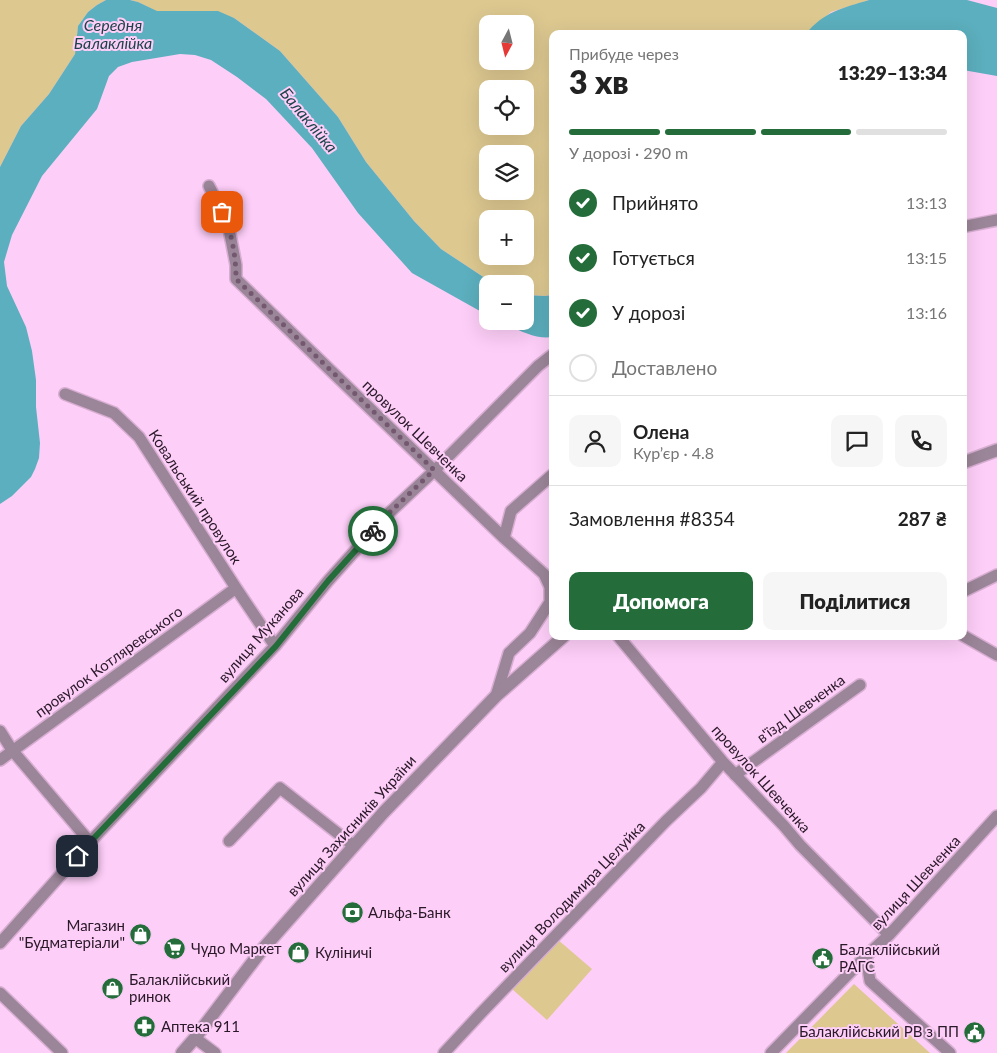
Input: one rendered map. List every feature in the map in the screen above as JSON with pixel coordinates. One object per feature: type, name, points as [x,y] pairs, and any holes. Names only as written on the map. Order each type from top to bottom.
[{"type":"street","name":"провулок Шевченка","points":[[210,186],[228,224],[236,265],[236,279],[504,538],[544,574],[549,585]]},
{"type":"street","points":[[967,226],[997,220]]},
{"type":"street","name":"вулиця Муканова","points":[[0,944],[90,842],[276,646],[328,581],[382,520],[549,357]]},
{"type":"street","name":"Ковальський провулок","points":[[65,394],[114,412],[139,437],[236,588],[276,646]]},
{"type":"street","points":[[967,461],[997,450]]},
{"type":"street","points":[[504,538],[511,511],[549,478]]},
{"type":"street","points":[[967,590],[997,575]]},
{"type":"street","name":"провулок Котляревського","points":[[0,760],[236,588]]},
{"type":"street","name":"провулок Шевченка","points":[[496,696],[509,653],[530,633],[549,604]]},
{"type":"street","points":[[967,638],[997,655]]},
{"type":"street","name":"вулиця Захисників України","points":[[182,1053],[261,950],[383,813],[496,696],[559,640]]},
{"type":"street","name":"провулок Шевченка","points":[[621,640],[723,762],[807,852],[889,935]]},
{"type":"street","name":"в'їзд Шевченка","points":[[735,775],[860,685]]},
{"type":"street","points":[[0,731],[12,750],[90,842]]},
{"type":"street","name":"вулиця Володимира Целуйка","points":[[444,1053],[659,828],[701,788],[723,762]]},
{"type":"street","points":[[228,841],[280,788],[354,846]]},
{"type":"street","name":"вулиця Шевченка","points":[[772,1053],[866,956],[889,935],[997,816]]},
{"type":"street","points":[[866,956],[870,981],[950,1053]]},
{"type":"street","points":[[0,993],[62,1053]]},
{"type":"street","points":[[195,1038],[214,1053]]},
{"type":"shaded area","points":[[0,0],[106,0],[88,12],[78,26],[75,54],[49,94],[21,126],[0,167]]},
{"type":"shaded area","points":[[130,0],[869,0],[831,12],[811,30],[549,30],[549,295],[545,296],[534,295],[534,275],[480,275],[441,249],[414,221],[366,162],[338,117],[280,51],[234,18],[197,11],[156,11]]},
{"type":"shaded area","points":[[557,939],[592,969],[547,1020],[512,989]]},
{"type":"shaded area","points":[[854,984],[930,1053],[786,1053]]},
{"type":"water","name":"Середня Балаклійка","points":[[106,0],[130,0],[157,11],[218,11],[234,18],[280,51],[338,117],[366,162],[414,221],[441,249],[480,275],[479,311],[412,273],[358,213],[312,148],[266,99],[237,77],[211,60],[195,55],[180,54],[132,62],[118,67],[109,76],[97,109],[42,176],[12,235],[4,262],[7,286],[26,327],[32,351],[40,443],[39,458],[31,477],[12,496],[0,504],[0,167],[21,126],[49,94],[75,54],[78,26],[88,12]]},
{"type":"water","points":[[869,0],[967,0],[997,8],[997,76],[967,71],[967,30],[810,30],[819,21],[842,8]]},
{"type":"water","points":[[534,295],[549,295],[549,337],[532,335],[518,330],[534,330]]},
{"type":"way so far","points":[[222,212],[228,224],[236,265],[236,279],[434,470],[373,531]]},
{"type":"place","name":"Альфа-Банк","points":[[352,913]]},
{"type":"place","name":"Магазин \"Будматеріали\"","points":[[141,935]]},
{"type":"place","name":"Чудо Маркет","points":[[175,949]]},
{"type":"place","name":"Куліничі","points":[[299,953]]},
{"type":"place","name":"Балаклійський РАГС","points":[[823,959]]},
{"type":"place","name":"Балаклійський ринок","points":[[113,989]]},
{"type":"place","name":"Аптека 911","points":[[145,1027]]},
{"type":"place","name":"Балаклійський РВ з ПП","points":[[975,1032]]},
{"type":"route","points":[[77,856],[276,646],[328,581],[373,531]]},
{"type":"water label","name":"Балаклійка","points":[[309,120]]}]
